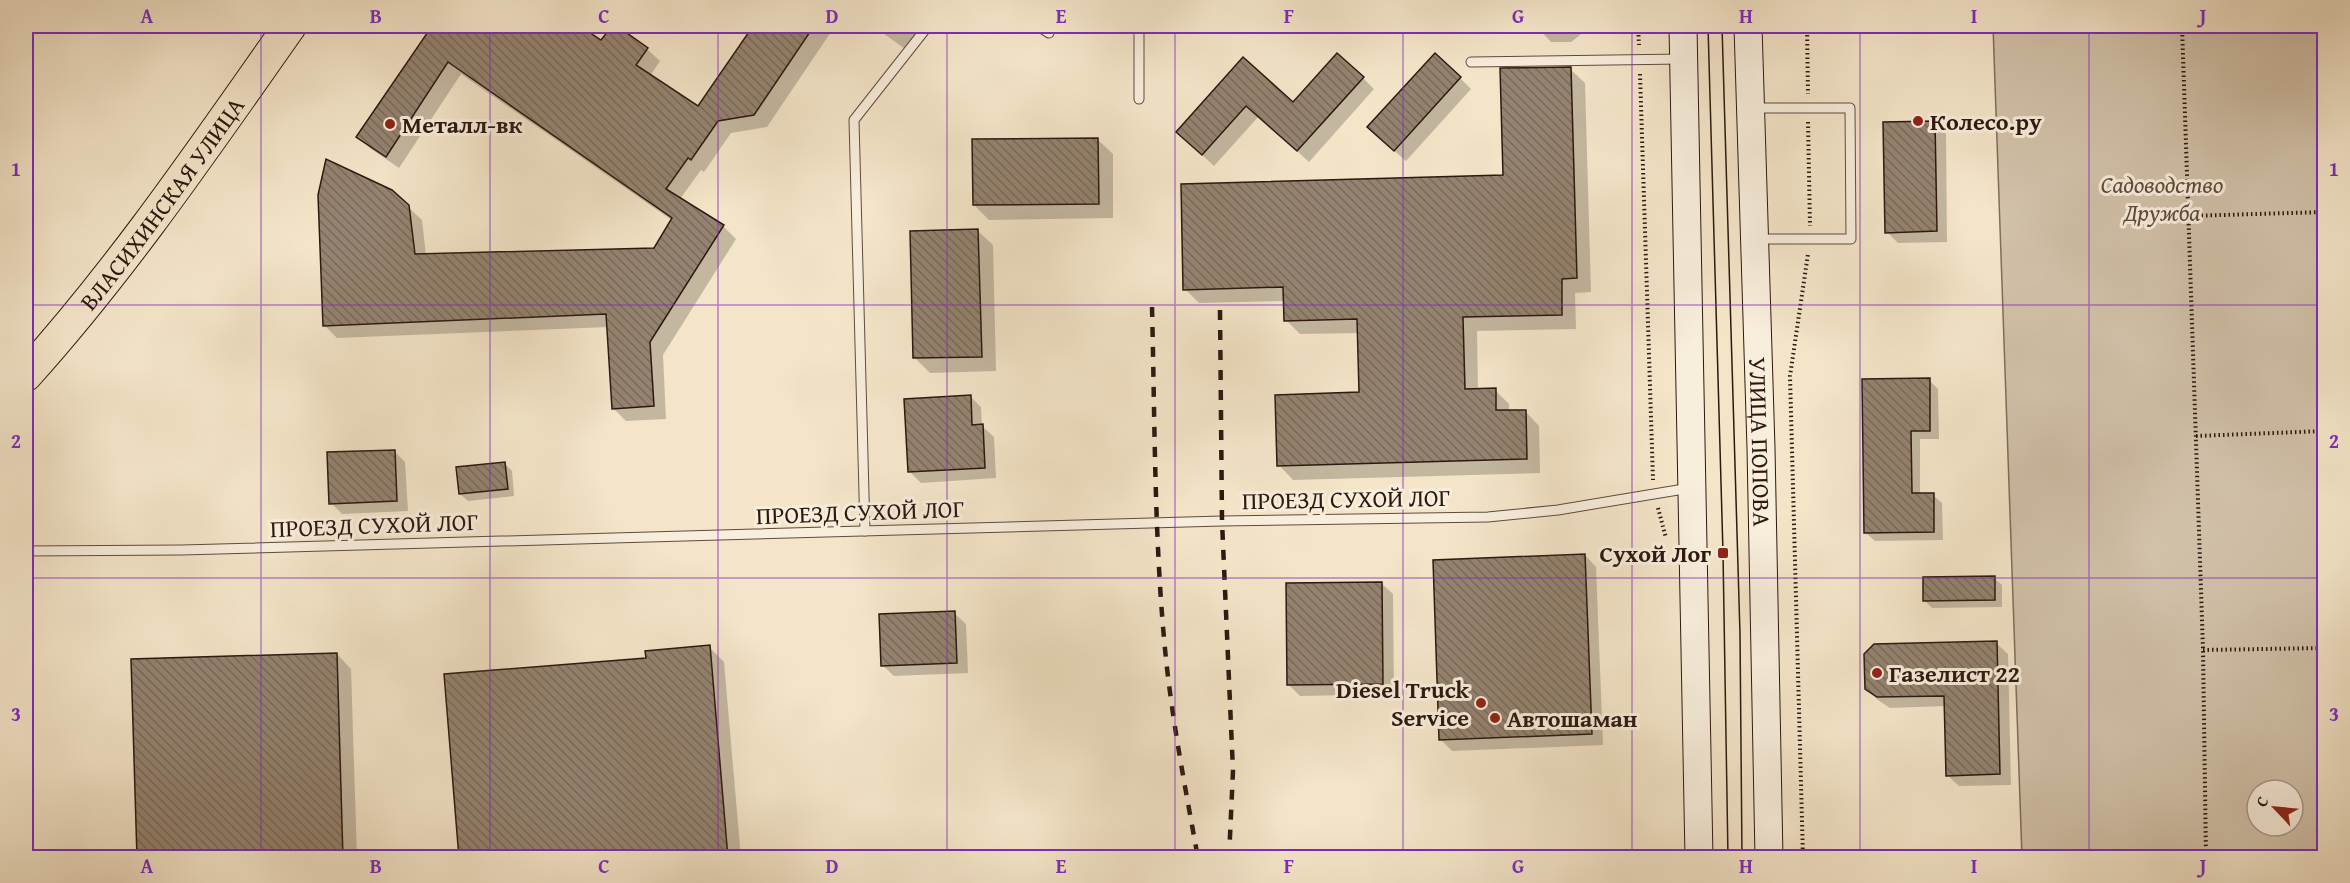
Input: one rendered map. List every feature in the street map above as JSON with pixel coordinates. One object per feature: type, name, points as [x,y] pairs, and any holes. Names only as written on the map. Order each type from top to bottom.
[{"type":"highway","name":"ВЛАСИХИНСКАЯ УЛИЦА","points":[[26,375],[60,336],[166,200],[290,26]]},
{"type":"main road","points":[[1683,26],[1699,858]]},
{"type":"main road","name":"УЛИЦА ПОПОВА","points":[[1748,26],[1761,448],[1769,858]]},
{"type":"lane","points":[[865,531],[854,120],[928,26]]},
{"type":"lane","points":[[1038,26],[1049,33]]},
{"type":"lane","points":[[1139,26],[1139,99]]},
{"type":"lane","points":[[1471,62],[1683,59]]},
{"type":"lane","points":[[1750,108],[1850,108],[1851,239],[1755,239]]},
{"type":"lane","name":"ПРОЕЗД СУХОЙ ЛОГ","points":[[26,551],[182,550],[1222,521],[1488,517],[1558,510],[1692,487]]},
{"type":"path","points":[[1638,26],[1653,493]]},
{"type":"path","points":[[1803,858],[1790,376],[1810,239],[1808,26]]},
{"type":"path","points":[[2182,26],[2203,651],[2206,858]]},
{"type":"path","points":[[2188,216],[2325,212]]},
{"type":"path","points":[[2196,436],[2325,431]]},
{"type":"path","points":[[2203,651],[2325,648]]},
{"type":"green space","name":"Садоводство Дружба","points":[[1993,26],[2324,26],[2324,857],[2022,857]]},
{"type":"building","points":[[432,26],[580,26],[601,40],[612,26],[617,26],[648,48],[636,65],[698,106],[753,26],[814,26],[754,115],[718,121],[691,160],[688,158],[666,189],[724,225],[650,342],[654,406],[612,409],[606,314],[323,326],[318,195],[326,159],[392,190],[409,205],[415,254],[654,248],[672,218],[448,62],[386,157],[356,137]]},
{"type":"building","points":[[1337,53],[1364,77],[1297,151],[1246,106],[1202,155],[1176,132],[1243,57],[1293,102]]},
{"type":"building","points":[[1435,53],[1461,77],[1394,151],[1367,127]]},
{"type":"building","points":[[1571,67],[1577,278],[1562,279],[1562,315],[1463,317],[1465,389],[1496,388],[1496,410],[1526,410],[1527,459],[1277,466],[1275,395],[1359,392],[1357,319],[1284,321],[1283,287],[1183,290],[1181,184],[1503,175],[1500,68]]},
{"type":"building","points":[[1935,121],[1937,231],[1885,233],[1883,122]]},
{"type":"building","points":[[1098,138],[1099,204],[973,205],[972,139]]},
{"type":"building","points":[[978,229],[982,357],[913,358],[910,231]]},
{"type":"building","points":[[1930,378],[1930,431],[1911,431],[1912,493],[1934,493],[1934,532],[1864,533],[1862,379]]},
{"type":"building","points":[[971,395],[972,425],[983,424],[985,468],[908,472],[904,399]]},
{"type":"building","points":[[395,450],[397,501],[329,504],[327,452]]},
{"type":"building","points":[[505,462],[508,489],[459,494],[456,467]]},
{"type":"building","points":[[1585,554],[1592,734],[1439,740],[1433,560]]},
{"type":"building","points":[[1995,576],[1995,600],[1923,601],[1923,577]]},
{"type":"building","points":[[1382,582],[1383,684],[1287,685],[1286,583]]},
{"type":"building","points":[[955,611],[957,663],[881,666],[879,614]]},
{"type":"building","points":[[1997,641],[2000,774],[1946,776],[1944,696],[1877,697],[1865,689],[1864,654],[1874,644]]},
{"type":"building","points":[[710,645],[728,858],[459,858],[444,674],[646,658],[645,651]]},
{"type":"building","points":[[337,653],[343,858],[137,858],[131,659]]},
{"type":"tram line","points":[[1708,26],[1723,553],[1728,858]]},
{"type":"tram line","points":[[1722,26],[1740,634],[1742,858]]},
{"type":"railway","points":[[1152,307],[1162,615],[1172,709],[1198,858]]},
{"type":"railway","points":[[1220,310],[1222,521],[1233,771],[1229,858]]},
{"type":"place","name":"Колесо.ру","points":[[1918,121]]},
{"type":"place","name":"Металл-вк","points":[[390,124]]},
{"type":"place","name":"Сухой Лог","points":[[1723,553]]},
{"type":"place","name":"Газелист 22","points":[[1877,673]]},
{"type":"place","name":"Diesel Truck Service","points":[[1481,703]]},
{"type":"place","name":"Автошаман","points":[[1495,718]]}]
